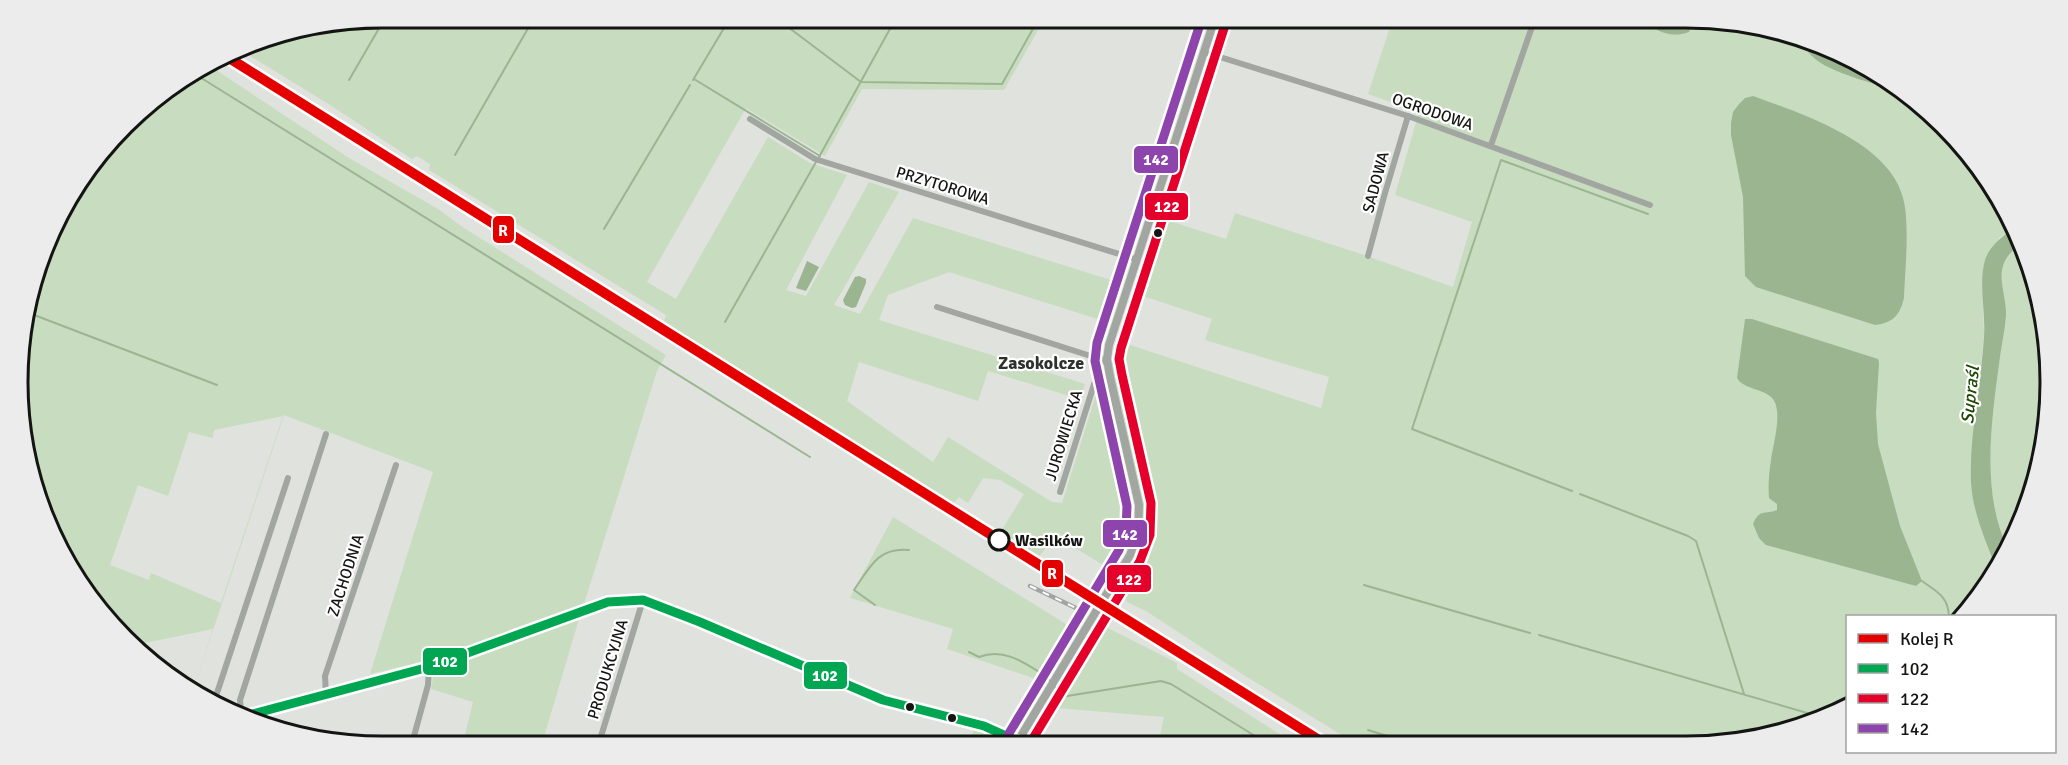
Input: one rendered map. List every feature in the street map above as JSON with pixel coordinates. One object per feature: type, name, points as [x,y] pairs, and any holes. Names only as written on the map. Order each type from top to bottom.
[{"type":"street","name":"JUROWIECKA","points":[[1060,492],[1212,28]]},
{"type":"street","points":[[1491,145],[1530,28]]},
{"type":"street","name":"OGRODOWA","points":[[1204,51],[1408,116],[1650,205]]},
{"type":"street","name":"SADOWA","points":[[1368,256],[1384,193],[1408,116]]},
{"type":"street","name":"PRZYTOROWA","points":[[750,119],[814,159],[1135,259]]},
{"type":"street","points":[[937,307],[1104,359]]},
{"type":"street","name":"JUROWIECKA","points":[[1020,736],[1130,555],[1138,533],[1139,505],[1104,359]]},
{"type":"street","points":[[241,707],[240,700],[326,434]]},
{"type":"street","name":"ZACHODNIA","points":[[326,695],[325,676],[396,465]]},
{"type":"street","points":[[216,695],[288,478]]},
{"type":"street","points":[[256,713],[429,667],[608,602],[643,600],[883,700],[984,726],[1003,736]]},
{"type":"street","name":"PRODUKCYJNA","points":[[601,736],[643,600]]},
{"type":"street","points":[[414,736],[428,685],[429,667]]},
{"type":"shaded area","points":[[382,28],[783,28],[795,37],[784,28],[1039,28],[1004,90],[862,89],[825,156],[746,108],[647,282],[676,299],[768,137],[810,163],[847,175],[786,290],[806,296],[869,182],[899,192],[834,305],[860,314],[913,218],[1117,282],[1104,321],[949,272],[888,295],[879,320],[1085,384],[1079,399],[988,371],[978,401],[859,362],[847,401],[933,462],[948,437],[1052,502],[1062,503],[1101,379],[1104,378],[1131,509],[1125,541],[1111,570],[1054,537],[1039,557],[1000,533],[1024,494],[1000,480],[983,478],[968,503],[959,497],[953,504],[663,324],[666,315],[429,170],[430,164],[417,156],[412,159],[248,55],[313,35]]},
{"type":"shaded area","points":[[1390,28],[1686,28],[1755,35],[1821,55],[1882,88],[1919,116],[1952,149],[1966,167],[1980,186],[2006,233],[1999,238],[1982,276],[1984,334],[1971,483],[1993,558],[1953,615],[1846,615],[1846,698],[1799,718],[1755,730],[1709,736],[1343,736],[1146,611],[1127,602],[1117,585],[1138,548],[1135,545],[1139,505],[1108,370],[1117,355],[1121,342],[1321,408],[1329,377],[1205,340],[1212,319],[1137,294],[1160,218],[1226,239],[1235,213],[1453,287],[1472,222],[1395,195],[1419,112],[1368,94]]},
{"type":"shaded area","points":[[1654,28],[1690,28],[1689,32],[1675,35]]},
{"type":"shaded area","points":[[1807,50],[1842,65],[1875,84],[1825,66]]},
{"type":"shaded area","points":[[216,70],[349,158],[438,209],[464,228],[666,355],[657,371],[584,604],[434,659],[370,674],[433,472],[284,415],[196,683],[213,629],[143,643],[102,598],[76,560],[47,496],[35,452],[28,382],[35,313],[55,247],[76,205],[102,167],[132,132],[186,88]],"holes":[[[283,416],[221,603],[151,573],[149,580],[110,565],[138,485],[168,496],[189,432],[213,438],[214,430]]]},
{"type":"shaded area","points":[[1753,96],[1818,121],[1841,133],[1881,161],[1895,178],[1905,208],[1907,247],[1904,298],[1898,313],[1891,320],[1875,325],[1756,287],[1745,276],[1743,197],[1731,135],[1731,123],[1733,112],[1739,104],[1745,98]]},
{"type":"shaded area","points":[[2006,233],[2014,250],[2004,263],[2002,271],[2006,316],[1990,454],[1994,503],[2003,538],[1993,559],[1974,505],[1971,465],[1984,337],[1983,269],[1990,250]]},
{"type":"shaded area","points":[[2014,250],[2033,313],[2040,382],[2033,452],[2021,496],[2003,538],[1994,503],[1991,454],[1994,405],[2006,316],[2002,271],[2009,255]]},
{"type":"shaded area","points":[[807,261],[819,267],[806,291],[796,288]]},
{"type":"shaded area","points":[[855,277],[866,279],[866,283],[856,307],[852,308],[845,305],[843,300]]},
{"type":"shaded area","points":[[1745,319],[1752,319],[1878,359],[1876,413],[1878,444],[1900,526],[1922,581],[1916,586],[1766,545],[1759,538],[1753,524],[1756,519],[1761,514],[1777,510],[1777,504],[1769,498],[1769,489],[1777,412],[1776,405],[1769,395],[1744,385],[1737,378]]},
{"type":"shaded area","points":[[893,517],[1074,629],[1045,682],[947,649],[953,629],[850,598]]},
{"type":"shaded area","points":[[579,619],[544,736],[465,736],[473,702],[431,689],[434,672]]},
{"type":"shaded area","points":[[1096,622],[1177,663],[1177,669],[1283,736],[1160,736],[1164,717],[1045,707]]},
{"type":"shaded area","points":[[974,729],[989,736],[972,736]]},
{"type":"waterway","points":[[349,80],[379,28]]},
{"type":"waterway","points":[[455,155],[528,28]]},
{"type":"waterway","points":[[693,80],[724,28]]},
{"type":"waterway","points":[[789,28],[861,82],[1002,84],[1033,28]]},
{"type":"waterway","points":[[819,157],[890,28]]},
{"type":"waterway","points":[[202,78],[810,457]]},
{"type":"waterway","points":[[694,79],[820,156]]},
{"type":"waterway","points":[[604,229],[690,85]]},
{"type":"waterway","points":[[1572,491],[1412,429],[1501,160],[1648,214]]},
{"type":"waterway","points":[[725,322],[816,162]]},
{"type":"waterway","points":[[35,315],[217,385]]},
{"type":"waterway","points":[[1580,494],[1696,541],[1744,694]]},
{"type":"waterway","points":[[875,605],[854,590],[870,566],[882,555],[898,550],[909,550]]},
{"type":"waterway","points":[[1922,581],[1944,599],[1949,615]]},
{"type":"waterway","points":[[1364,585],[1530,633]]},
{"type":"waterway","points":[[1539,635],[1810,714]]},
{"type":"waterway","points":[[969,652],[979,657],[998,654],[1015,658],[1050,681]]},
{"type":"waterway","points":[[1054,686],[1061,697],[1161,681],[1171,684],[1255,736]]},
{"type":"waterway","points":[[1368,730],[1387,736]]},
{"type":"railway","points":[[1030,586],[1078,609]]},
{"type":"rail line","name":"R","points":[[234,61],[1313,736]]},
{"type":"transit line","name":"142","points":[[1007,736],[1119,550],[1126,531],[1127,506],[1095,361],[1097,343],[1199,28]]},
{"type":"transit line","name":"122","points":[[1034,736],[1140,561],[1150,535],[1151,503],[1119,359],[1224,28]]},
{"type":"transit line","name":"102","points":[[256,713],[429,667],[608,602],[643,600],[883,700],[984,726],[1006,736]]},
{"type":"place","name":"Wasilków","points":[[999,540]]},
{"type":"district","name":"Zasokolcze","points":[[1041,363]]},
{"type":"water label","name":"Supraśl","points":[[1970,395]]}]
